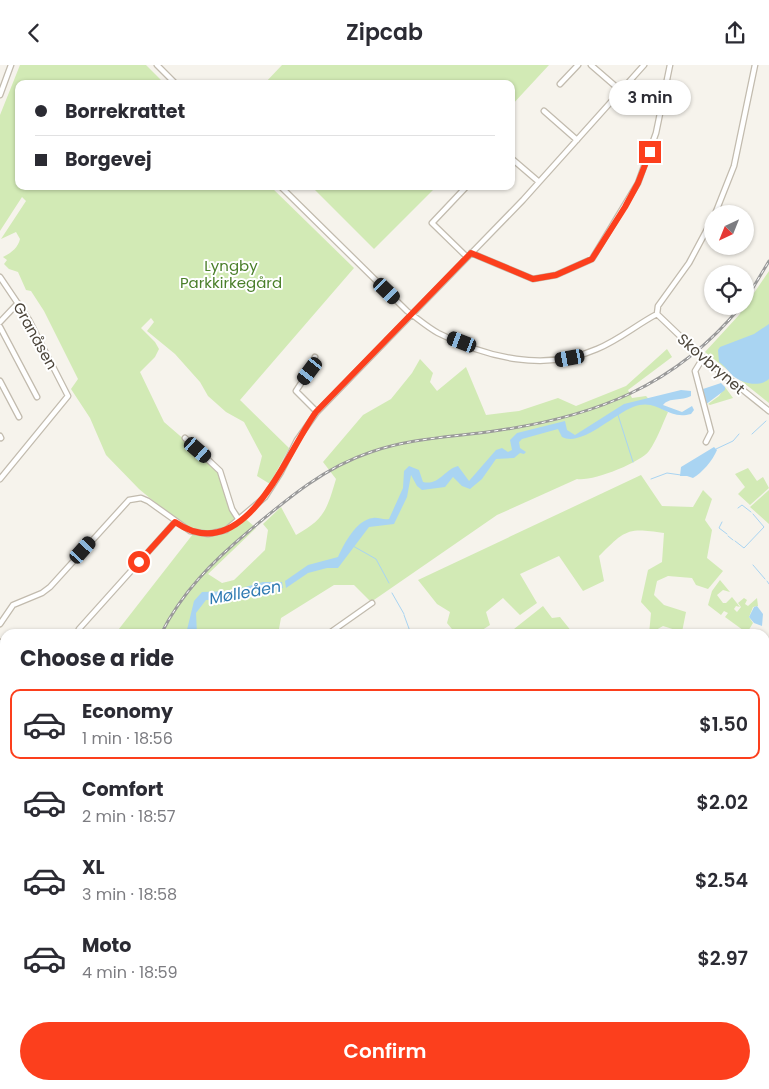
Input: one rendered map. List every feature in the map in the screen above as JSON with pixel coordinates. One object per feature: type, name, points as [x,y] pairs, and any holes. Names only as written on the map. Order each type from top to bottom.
[{"type":"street","points":[[0,95],[11,65]]},
{"type":"street","points":[[158,65],[172,80]]},
{"type":"street","points":[[560,84],[578,65]]},
{"type":"street","points":[[591,65],[621,91]]},
{"type":"street","points":[[0,624],[13,605],[42,593],[50,587],[129,500],[141,499],[148,501],[190,531],[208,534],[226,530],[240,520],[262,500],[274,485],[297,441],[316,412],[539,182],[644,65]]},
{"type":"street","points":[[471,253],[533,279],[556,275],[592,259],[638,183],[656,133],[670,65]]},
{"type":"street","points":[[719,205],[734,164],[755,65]]},
{"type":"street","points":[[544,111],[577,140]]},
{"type":"street","points":[[515,161],[539,182]]},
{"type":"street","points":[[284,190],[412,314],[437,332],[492,354],[539,361],[570,358],[597,349],[620,338],[657,314],[658,306],[689,263],[704,235]]},
{"type":"street","points":[[462,190],[432,223],[434,228],[467,257]]},
{"type":"street","name":"Granåsen","points":[[0,277],[18,303],[68,396],[0,479]]},
{"type":"street","points":[[0,322],[18,303]]},
{"type":"street","name":"Skovbrynet","points":[[657,314],[703,358],[769,411]]},
{"type":"street","points":[[0,327],[37,397]]},
{"type":"street","points":[[315,357],[310,371],[296,391],[316,412]]},
{"type":"street","points":[[703,358],[695,371],[711,432],[706,442]]},
{"type":"street","points":[[0,381],[19,417]]},
{"type":"street","points":[[185,438],[220,471],[232,509],[240,520]]},
{"type":"street","points":[[79,629],[175,522]]},
{"type":"street","points":[[335,629],[372,603]]},
{"type":"green space","name":"Lyngby Parkkirkegård","points":[[20,65],[146,65],[161,80],[15,80],[15,190],[274,190],[354,268],[240,400],[289,448],[270,484],[257,476],[262,456],[244,422],[226,412],[208,396],[200,382],[175,354],[147,331],[154,322],[151,318],[141,328],[155,342],[159,349],[155,357],[140,372],[164,422],[216,467],[231,506],[256,528],[208,574],[222,583],[234,580],[265,550],[268,530],[263,524],[281,507],[296,535],[319,518],[327,506],[336,479],[323,462],[363,415],[391,399],[412,373],[420,359],[433,373],[430,382],[437,391],[466,367],[486,415],[519,411],[558,398],[576,406],[626,386],[667,349],[672,357],[628,390],[632,398],[646,396],[653,404],[668,412],[657,437],[652,447],[644,456],[626,466],[593,478],[577,479],[497,515],[371,602],[354,585],[334,585],[281,618],[279,629],[119,629],[193,534],[139,489],[106,455],[90,418],[71,389],[78,379],[44,311],[31,291],[26,290],[18,272],[9,269],[4,264],[7,260],[3,257],[14,250],[20,239],[16,232],[1,239],[26,201],[22,197],[0,231],[0,115]]},
{"type":"green space","points":[[282,65],[549,65],[515,102],[515,80],[268,80]]},
{"type":"green space","points":[[315,190],[433,190],[374,249]]},
{"type":"green space","points":[[769,271],[769,403],[705,352],[739,315],[754,315],[754,293]]},
{"type":"green space","points":[[725,387],[733,398],[708,404],[719,396]]},
{"type":"green space","points":[[748,468],[757,481],[763,477],[769,488],[750,505],[738,494],[745,487],[735,474]]},
{"type":"green space","points":[[641,475],[662,506],[693,507],[703,490],[712,499],[705,520],[712,530],[707,558],[723,571],[708,589],[696,585],[692,578],[668,576],[657,581],[654,595],[664,605],[686,612],[683,629],[672,629],[663,626],[658,629],[649,629],[651,613],[641,602],[648,570],[662,562],[664,533],[642,530],[621,536],[599,556],[604,581],[583,591],[559,556],[520,574],[537,603],[520,615],[503,598],[486,612],[490,625],[484,629],[452,629],[447,623],[450,612],[437,604],[418,580]]},
{"type":"green space","points":[[769,490],[769,524],[750,507]]},
{"type":"green space","points":[[720,580],[730,592],[723,590],[717,595],[723,603],[726,603],[732,597],[740,607],[736,606],[734,609],[737,612],[741,607],[738,603],[744,598],[747,600],[745,604],[748,606],[757,598],[758,606],[753,607],[749,617],[753,623],[749,629],[742,629],[725,617],[728,613],[724,611],[721,615],[708,605],[712,591]]},
{"type":"green space","points":[[543,606],[552,618],[560,617],[570,629],[514,629]]},
{"type":"water","points":[[769,324],[769,379],[756,384],[737,379],[719,362],[718,350],[720,347],[754,334]]},
{"type":"water","points":[[721,383],[725,390],[705,405],[703,389]]},
{"type":"water","points":[[681,390],[691,391],[691,396],[672,400],[663,405],[682,412],[692,406],[694,410],[691,414],[675,414],[650,405],[642,405],[625,411],[597,429],[578,438],[562,437],[558,429],[522,439],[519,442],[520,448],[526,452],[524,454],[520,453],[514,458],[496,459],[482,479],[470,489],[462,486],[453,477],[445,487],[422,490],[417,486],[411,475],[407,497],[394,524],[369,527],[338,568],[327,568],[308,573],[286,588],[285,581],[308,565],[338,557],[351,533],[361,523],[373,518],[389,519],[403,488],[404,471],[409,466],[419,470],[423,482],[433,482],[458,466],[469,481],[496,450],[502,448],[508,452],[512,450],[510,440],[517,433],[565,421],[567,430],[575,435],[624,404]]},
{"type":"water","points":[[714,447],[717,450],[715,454],[700,473],[693,478],[680,476],[681,467]]},
{"type":"water","name":"Mølleåen","points":[[263,582],[282,582],[283,588],[256,591],[238,599],[206,600],[196,613],[197,629],[187,629],[194,601],[202,592],[231,591]]},
{"type":"water","points":[[757,606],[763,614],[762,626],[754,623],[749,617],[754,607]]},
{"type":"waterway","points":[[618,415],[633,462]]},
{"type":"waterway","points":[[752,434],[766,421]]},
{"type":"waterway","points":[[716,449],[733,441],[739,434]]},
{"type":"waterway","points":[[651,479],[667,473],[681,475]]},
{"type":"waterway","points":[[738,508],[742,505],[751,512]]},
{"type":"waterway","points":[[735,541],[744,548],[764,527],[753,514]]},
{"type":"waterway","points":[[722,522],[719,528],[727,534]]},
{"type":"waterway","points":[[728,536],[733,540]]},
{"type":"waterway","points":[[353,546],[376,559],[389,583]]},
{"type":"waterway","points":[[753,565],[765,579]]},
{"type":"waterway","points":[[392,593],[404,614]]},
{"type":"waterway","points":[[404,615],[409,629]]},
{"type":"railway","points":[[754,286],[769,261]]},
{"type":"railway","points":[[164,629],[179,604],[199,578],[223,554],[306,485],[337,467],[386,447],[531,425],[566,417],[599,406],[631,393],[661,377],[716,334],[733,315]]},
{"type":"route","points":[[139,562],[175,522],[198,534],[214,534],[226,530],[259,503],[274,485],[297,441],[316,412],[471,253],[523,277],[533,279],[556,275],[592,259],[625,207],[638,183],[650,152]]}]
